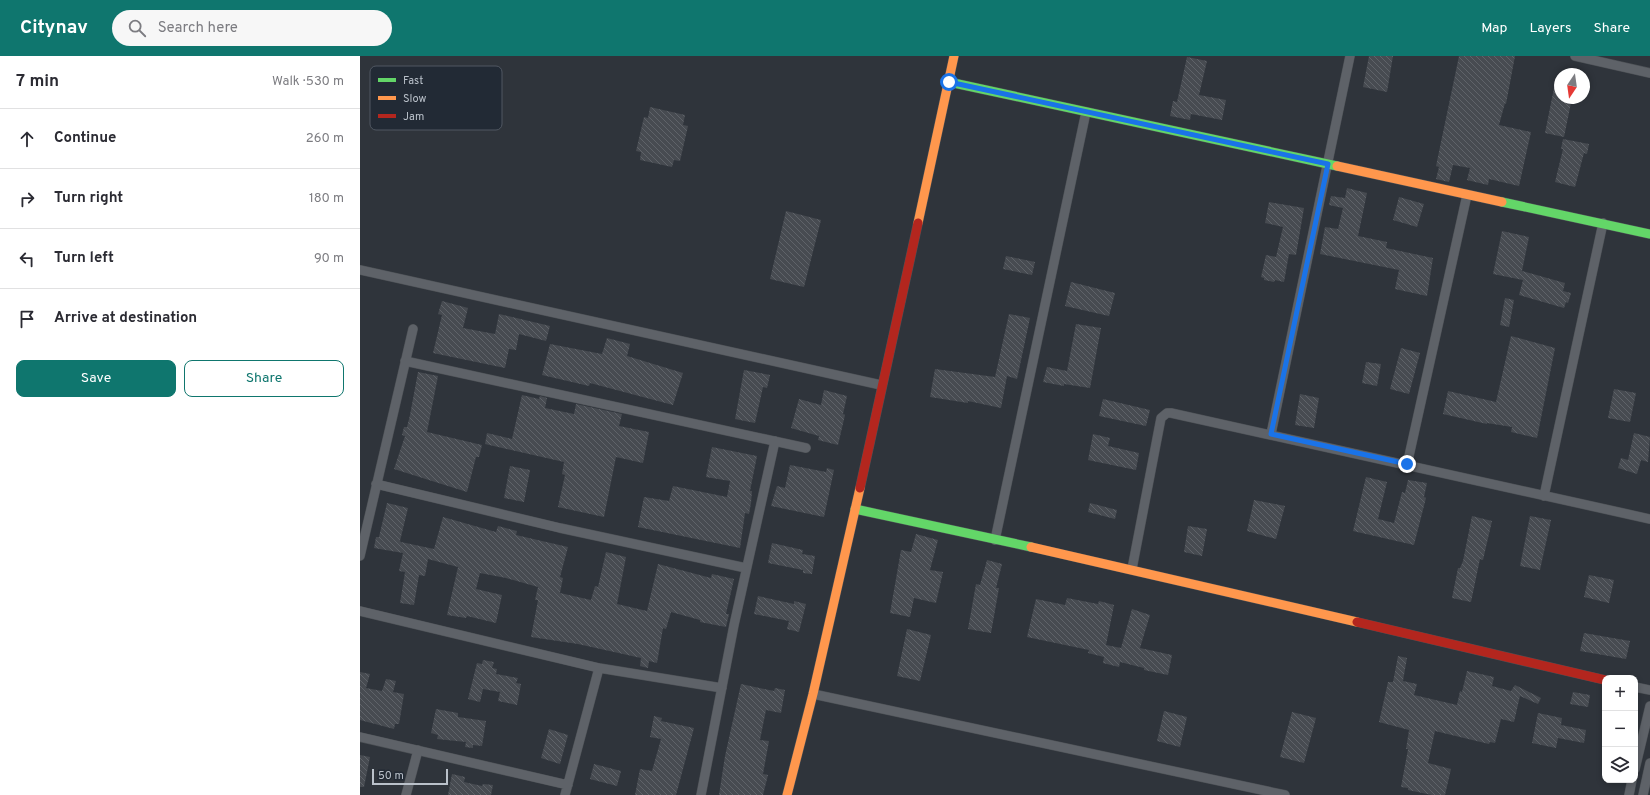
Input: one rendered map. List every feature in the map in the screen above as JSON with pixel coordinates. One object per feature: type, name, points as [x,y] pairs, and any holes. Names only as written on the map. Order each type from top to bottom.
[{"type":"street","points":[[787,795],[813,694],[855,509],[881,384],[954,56]]},
{"type":"street","points":[[1271,434],[1350,56]]},
{"type":"street","points":[[1575,56],[1650,73]]},
{"type":"street","points":[[949,82],[1650,234]]},
{"type":"street","points":[[995,540],[1086,112]]},
{"type":"street","points":[[1407,464],[1467,195]]},
{"type":"street","points":[[1544,496],[1603,223]]},
{"type":"street","points":[[360,270],[881,384]]},
{"type":"street","points":[[360,556],[413,329]]},
{"type":"street","points":[[405,361],[806,448]]},
{"type":"street","points":[[1132,569],[1161,418],[1167,413],[1176,413],[1407,464],[1650,520]]},
{"type":"street","points":[[701,795],[746,568],[775,441]]},
{"type":"street","points":[[376,484],[560,528],[746,568]]},
{"type":"street","points":[[855,509],[1132,569],[1602,679]]},
{"type":"street","points":[[360,611],[599,668],[722,688]]},
{"type":"street","points":[[566,795],[599,668]]},
{"type":"street","points":[[1638,688],[1650,690]]},
{"type":"street","points":[[813,694],[1285,795]]},
{"type":"street","points":[[1638,756],[1650,706]]},
{"type":"street","points":[[360,737],[568,785]]},
{"type":"street","points":[[406,795],[418,750]]},
{"type":"street","points":[[1643,795],[1650,763]]},
{"type":"street","points":[[1629,795],[1631,783]]},
{"type":"building","points":[[1369,56],[1393,56],[1387,92],[1363,87]]},
{"type":"building","points":[[1459,56],[1515,56],[1506,104],[1505,103],[1499,125],[1531,132],[1519,186],[1489,179],[1488,185],[1467,180],[1470,168],[1453,165],[1449,182],[1436,179],[1439,167],[1436,166]]},
{"type":"building","points":[[1187,57],[1207,61],[1199,95],[1226,100],[1222,120],[1191,114],[1190,120],[1170,116],[1173,101],[1177,102]]},
{"type":"building","points":[[1554,88],[1554,104],[1571,104],[1564,137],[1545,133]]},
{"type":"building","points":[[650,107],[685,115],[683,125],[688,126],[680,161],[674,160],[672,167],[640,160],[641,152],[636,151],[644,117],[648,118]]},
{"type":"building","points":[[1563,139],[1589,144],[1587,154],[1584,153],[1575,187],[1555,182],[1563,149],[1561,149]]},
{"type":"building","points":[[1347,188],[1367,193],[1358,236],[1387,242],[1386,248],[1433,258],[1427,296],[1395,289],[1399,270],[1320,254],[1325,227],[1338,229],[1343,208],[1329,205],[1331,196],[1345,198]]},
{"type":"building","points":[[1399,197],[1424,204],[1417,227],[1393,220]]},
{"type":"building","points":[[1269,202],[1304,208],[1296,255],[1289,254],[1284,282],[1264,280],[1264,278],[1261,277],[1266,255],[1276,257],[1283,227],[1265,223]]},
{"type":"building","points":[[786,211],[821,220],[804,287],[770,279]]},
{"type":"building","points":[[1502,231],[1529,237],[1522,271],[1565,283],[1563,291],[1571,293],[1568,303],[1566,302],[1564,308],[1519,295],[1523,280],[1493,274]]},
{"type":"building","points":[[1006,256],[1035,262],[1032,275],[1003,269]]},
{"type":"building","points":[[1071,282],[1115,293],[1109,316],[1065,306]]},
{"type":"building","points":[[1505,298],[1514,300],[1509,327],[1500,325]]},
{"type":"building","points":[[442,301],[468,308],[463,328],[495,334],[499,314],[550,326],[546,341],[519,334],[516,350],[509,349],[505,368],[433,353],[442,315],[438,314]]},
{"type":"building","points":[[1009,314],[1030,318],[1017,379],[1007,376],[1001,408],[968,401],[968,403],[930,397],[935,369],[995,377]]},
{"type":"building","points":[[1076,324],[1101,328],[1090,388],[1064,384],[1064,386],[1043,382],[1047,367],[1067,371]]},
{"type":"building","points":[[1511,336],[1555,348],[1537,438],[1511,432],[1512,427],[1487,424],[1443,414],[1448,391],[1496,402]]},
{"type":"building","points":[[607,338],[630,344],[627,356],[683,373],[673,405],[590,383],[589,386],[542,375],[550,344],[602,354]]},
{"type":"building","points":[[1401,348],[1420,353],[1409,394],[1390,389]]},
{"type":"building","points":[[1366,362],[1381,364],[1377,386],[1362,383]]},
{"type":"building","points":[[744,370],[770,375],[767,388],[763,387],[755,423],[735,419]]},
{"type":"building","points":[[418,372],[438,376],[427,432],[482,445],[479,457],[476,457],[467,492],[394,469],[405,436],[402,435],[404,427],[407,427]]},
{"type":"building","points":[[1614,389],[1636,393],[1630,422],[1608,418]]},
{"type":"building","points":[[824,390],[847,396],[843,414],[845,415],[838,445],[818,440],[819,436],[791,428],[799,399],[821,405]]},
{"type":"building","points":[[1300,394],[1319,398],[1314,428],[1295,425]]},
{"type":"building","points":[[522,395],[539,399],[540,396],[547,398],[545,408],[574,414],[576,404],[622,414],[619,426],[649,432],[643,463],[616,457],[604,517],[558,507],[565,475],[562,474],[564,462],[485,444],[487,433],[512,439]]},
{"type":"building","points":[[1103,399],[1150,410],[1146,426],[1099,416]]},
{"type":"building","points":[[1634,433],[1650,437],[1648,462],[1641,460],[1637,474],[1618,468],[1621,458],[1628,460]]},
{"type":"building","points":[[1093,434],[1110,438],[1108,446],[1139,453],[1136,470],[1088,460]]},
{"type":"building","points":[[712,447],[757,456],[750,491],[752,491],[749,514],[745,513],[740,548],[638,527],[644,497],[669,501],[673,486],[727,497],[730,481],[706,477]]},
{"type":"building","points":[[790,465],[826,472],[827,468],[834,470],[824,517],[771,506],[777,486],[785,488]]},
{"type":"building","points":[[510,466],[530,470],[524,502],[504,498]]},
{"type":"building","points":[[1366,477],[1387,482],[1378,519],[1394,523],[1402,492],[1405,493],[1408,480],[1427,483],[1424,497],[1426,498],[1414,545],[1353,531]]},
{"type":"building","points":[[1254,500],[1285,506],[1276,539],[1247,531]]},
{"type":"building","points":[[387,503],[408,508],[401,542],[434,549],[443,517],[496,532],[498,526],[517,531],[516,535],[568,547],[560,577],[563,578],[560,593],[591,600],[595,586],[598,587],[606,552],[626,557],[617,604],[647,611],[658,564],[711,578],[712,574],[734,579],[726,614],[729,614],[726,627],[700,622],[700,620],[671,612],[666,629],[663,628],[657,663],[649,661],[648,668],[640,666],[641,658],[578,644],[531,637],[538,600],[535,600],[538,587],[506,578],[480,573],[476,589],[502,595],[496,623],[467,616],[466,618],[447,615],[458,567],[428,559],[425,576],[419,575],[414,605],[400,603],[405,572],[399,571],[403,553],[374,548],[376,537],[379,537]]},
{"type":"building","points":[[1090,503],[1117,510],[1115,519],[1088,512]]},
{"type":"building","points":[[1472,516],[1492,521],[1483,560],[1480,559],[1471,602],[1452,598],[1458,568],[1460,568],[1463,561]]},
{"type":"building","points":[[1530,516],[1551,520],[1540,570],[1520,566]]},
{"type":"building","points":[[1188,526],[1207,529],[1202,556],[1184,552]]},
{"type":"building","points":[[916,534],[938,540],[930,570],[943,572],[936,603],[914,598],[910,617],[890,613],[901,550],[911,552]]},
{"type":"building","points":[[772,543],[803,550],[802,554],[815,556],[812,574],[803,573],[803,570],[768,563]]},
{"type":"building","points":[[987,560],[1002,564],[996,588],[999,588],[991,633],[968,629],[976,584],[980,585]]},
{"type":"building","points":[[1589,575],[1614,580],[1609,603],[1584,597]]},
{"type":"building","points":[[758,596],[794,604],[794,601],[806,604],[799,632],[787,629],[789,621],[754,614]]},
{"type":"building","points":[[1067,598],[1098,604],[1099,601],[1114,605],[1106,645],[1121,648],[1132,609],[1150,615],[1140,648],[1172,655],[1168,675],[1144,670],[1144,668],[1120,662],[1119,667],[1103,663],[1104,657],[1088,653],[1089,650],[1027,637],[1036,599],[1065,605]]},
{"type":"building","points":[[907,629],[931,635],[920,681],[897,676]]},
{"type":"building","points":[[1584,633],[1630,641],[1626,659],[1580,651]]},
{"type":"building","points":[[1398,656],[1407,658],[1403,681],[1417,684],[1414,695],[1457,705],[1467,671],[1494,677],[1492,686],[1511,691],[1515,685],[1541,698],[1538,704],[1520,696],[1514,722],[1501,719],[1495,743],[1490,742],[1489,744],[1435,731],[1428,763],[1451,769],[1445,795],[1432,795],[1408,790],[1408,788],[1401,787],[1408,749],[1406,749],[1409,730],[1379,722],[1388,682],[1393,682]]},
{"type":"building","points":[[483,660],[494,662],[492,668],[497,669],[496,674],[518,678],[516,683],[521,684],[517,705],[498,701],[500,692],[483,689],[480,702],[468,699],[477,663],[482,664]]},
{"type":"building","points":[[360,672],[370,674],[366,688],[382,691],[386,679],[396,681],[393,692],[404,694],[399,724],[395,724],[394,729],[360,720]]},
{"type":"building","points":[[741,684],[774,691],[775,688],[785,690],[781,713],[766,710],[760,740],[769,741],[763,774],[768,775],[763,795],[719,795],[725,756]]},
{"type":"building","points":[[1573,692],[1590,695],[1588,707],[1570,704]]},
{"type":"building","points":[[436,709],[458,713],[458,717],[486,721],[482,746],[473,745],[473,748],[465,747],[466,742],[437,739],[438,735],[431,733]]},
{"type":"building","points":[[1164,711],[1187,717],[1180,747],[1157,741]]},
{"type":"building","points":[[1292,712],[1316,718],[1304,763],[1280,757]]},
{"type":"building","points":[[1538,713],[1562,718],[1561,725],[1586,730],[1584,743],[1558,738],[1556,748],[1532,743]]},
{"type":"building","points":[[654,716],[662,718],[661,721],[694,728],[676,795],[635,795],[640,769],[652,771],[661,739],[650,737]]},
{"type":"building","points":[[549,729],[568,735],[560,764],[541,758]]},
{"type":"building","points":[[360,755],[370,757],[364,787],[360,787]]},
{"type":"building","points":[[594,764],[621,771],[617,786],[590,779]]},
{"type":"building","points":[[452,774],[465,777],[464,782],[482,786],[483,784],[493,785],[491,795],[448,795]]},
{"type":"traffic: fast","points":[[949,82],[1337,166]]},
{"type":"traffic: fast","points":[[1502,202],[1650,234]]},
{"type":"traffic: fast","points":[[855,509],[1031,547]]},
{"type":"traffic: slow","points":[[918,223],[954,56]]},
{"type":"traffic: slow","points":[[1337,166],[1502,202]]},
{"type":"traffic: slow","points":[[787,795],[813,694],[860,488]]},
{"type":"traffic: slow","points":[[1031,547],[1357,622]]},
{"type":"traffic: jam","points":[[860,488],[918,223]]},
{"type":"traffic: jam","points":[[1357,622],[1602,679]]},
{"type":"route","points":[[949,82],[1328,164],[1271,434],[1407,464]]}]
